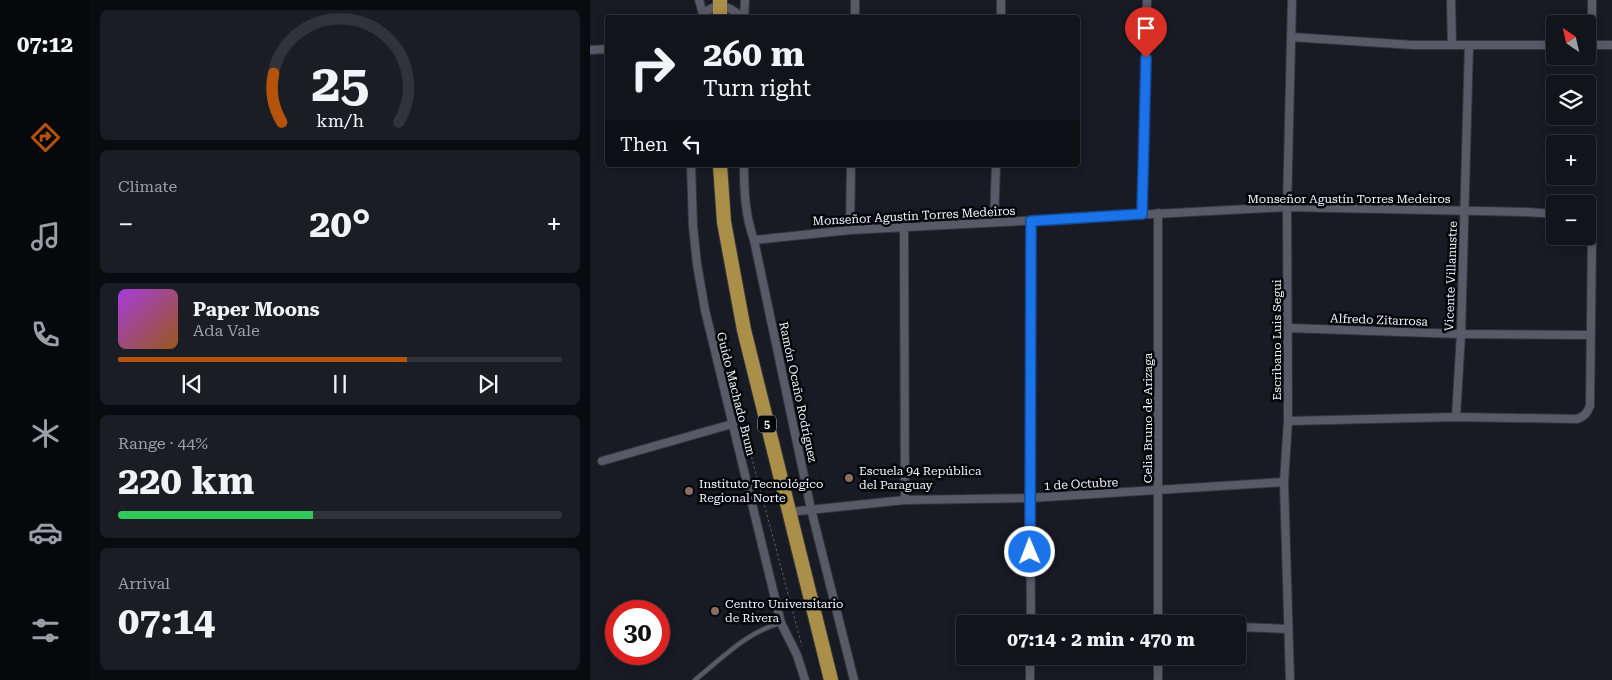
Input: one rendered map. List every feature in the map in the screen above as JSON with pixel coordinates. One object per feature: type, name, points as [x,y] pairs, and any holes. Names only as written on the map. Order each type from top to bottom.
[{"type":"highway","name":"5","points":[[720,167],[724,222],[744,330],[831,680]]},
{"type":"street","points":[[699,0],[702,15]]},
{"type":"street","points":[[743,15],[745,0]]},
{"type":"street","points":[[855,0],[855,15]]},
{"type":"street","points":[[1001,0],[1001,15]]},
{"type":"street","points":[[1142,214],[1147,0]]},
{"type":"street","name":"Escribano Luis Segui","points":[[1290,680],[1284,482],[1288,421],[1287,207],[1292,0]]},
{"type":"street","points":[[1451,0],[1452,44]]},
{"type":"street","points":[[1591,15],[1592,0]]},
{"type":"street","points":[[703,15],[711,8],[731,8],[740,15]]},
{"type":"street","points":[[1291,36],[1413,45],[1546,45]]},
{"type":"street","name":"Vicente Villanustre","points":[[1456,417],[1469,45]]},
{"type":"street","points":[[1596,45],[1612,45]]},
{"type":"street","points":[[590,50],[605,49]]},
{"type":"street","name":"Guido Machado Brum","points":[[691,167],[696,264],[705,310],[781,623],[797,655],[805,680]]},
{"type":"street","name":"Ramón Ocaño Rodríguez","points":[[744,167],[746,215],[754,240],[811,509],[854,680]]},
{"type":"street","points":[[850,230],[851,167]]},
{"type":"street","points":[[994,222],[996,167]]},
{"type":"street","name":"Monseñor Agustín Torres Medeiros","points":[[754,240],[850,230],[1287,207],[1546,214]]},
{"type":"street","name":"Celia Bruno de Arizaga","points":[[1158,213],[1158,615]]},
{"type":"street","points":[[1031,221],[1031,615]]},
{"type":"street","points":[[904,227],[905,500]]},
{"type":"street","points":[[1288,421],[1456,417],[1577,419],[1587,414],[1590,406],[1592,245]]},
{"type":"street","name":"Alfredo Zitarrosa","points":[[1288,328],[1460,334],[1590,335]]},
{"type":"street","points":[[602,461],[732,424]]},
{"type":"street","name":"1 de Octubre","points":[[789,512],[905,500],[1030,498],[1284,482]]},
{"type":"street","points":[[1246,627],[1288,629]]},
{"type":"street","points":[[1030,665],[1030,680]]},
{"type":"street","points":[[1158,665],[1158,680]]},
{"type":"lane","points":[[695,680],[734,648],[767,626],[781,623]]},
{"type":"path","points":[[727,362],[804,651]]},
{"type":"place","name":"Escuela 94 República del Paraguay","points":[[849,478]]},
{"type":"place","name":"Instituto Tecnológico Regional Norte","points":[[689,491]]},
{"type":"place","name":"Centro Universitario de Rivera","points":[[715,611]]},
{"type":"route","points":[[1030,552],[1031,221],[1142,214],[1146,58]]}]
